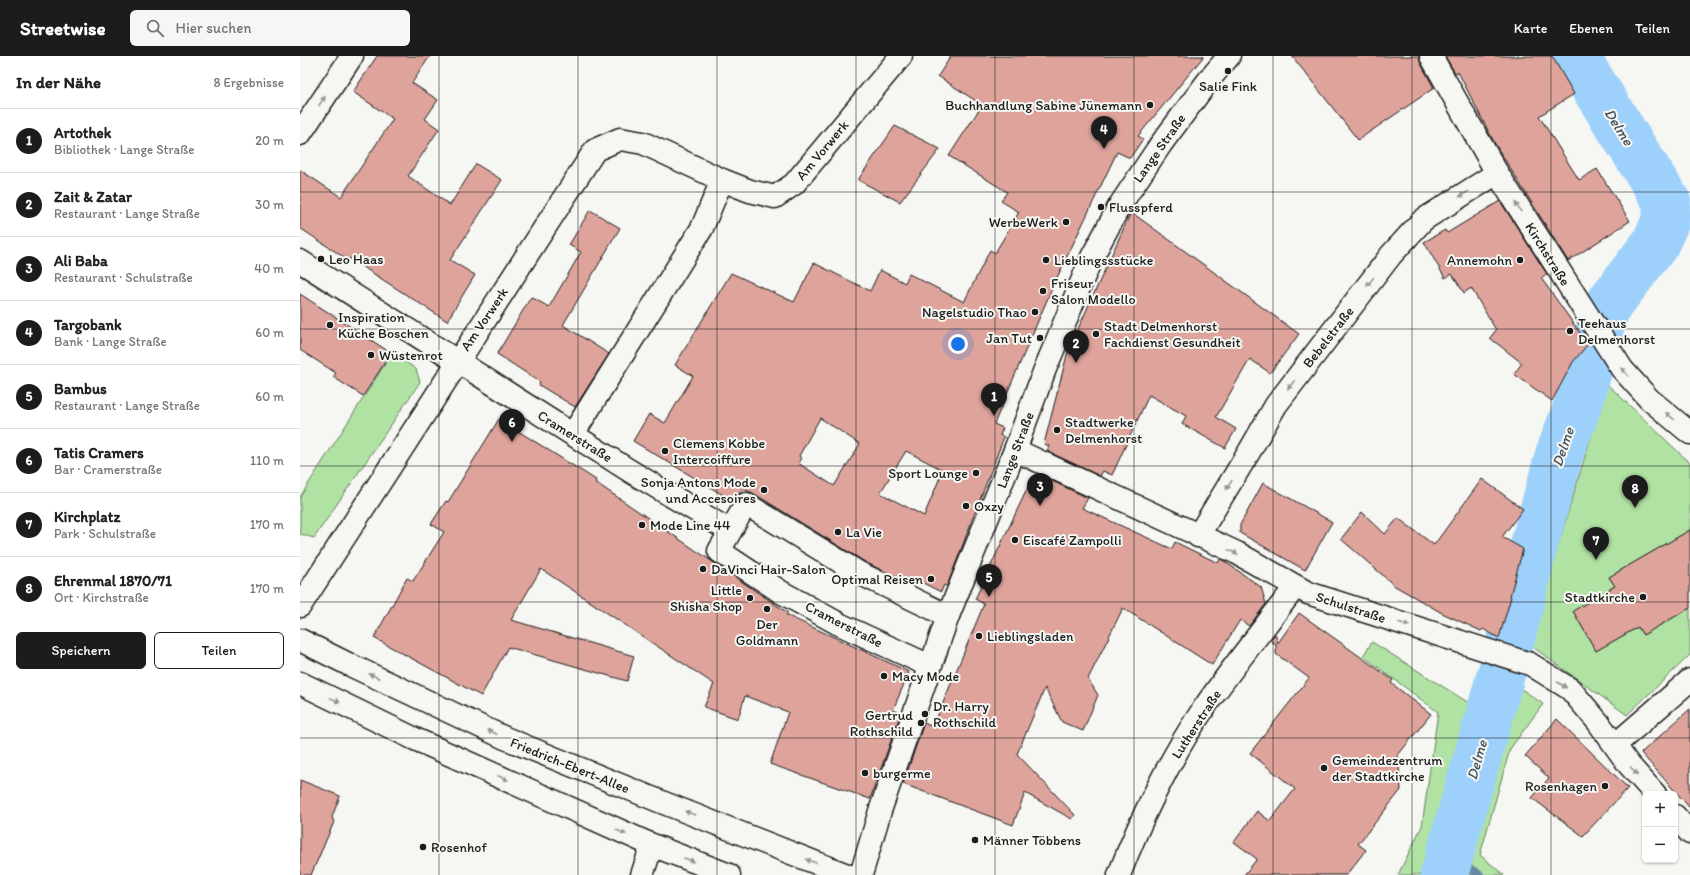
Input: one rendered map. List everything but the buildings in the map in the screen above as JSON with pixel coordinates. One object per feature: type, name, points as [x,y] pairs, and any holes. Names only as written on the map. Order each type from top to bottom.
[{"type":"street","points":[[300,134],[352,56]]},
{"type":"street","name":"Am Vorwerk","points":[[300,606],[408,440],[456,361],[595,150],[620,139],[643,143],[722,180],[750,191],[775,197],[794,184],[901,56]]},
{"type":"street","name":"Lange Straße","points":[[861,875],[880,811],[948,616],[1015,450],[1045,369],[1092,257],[1120,205],[1161,144],[1208,81],[1229,56]]},
{"type":"street","name":"Kirchstraße","points":[[1431,56],[1497,173],[1604,343],[1622,369],[1650,399],[1690,433]]},
{"type":"street","name":"Bebelstraße","points":[[1198,536],[1276,405],[1391,255],[1423,220],[1497,173]]},
{"type":"street","points":[[573,434],[702,228],[722,180]]},
{"type":"street","name":"Cramerstraße","points":[[300,261],[667,494],[730,531]]},
{"type":"street","name":"Schulstraße","points":[[1015,450],[1237,553],[1308,593],[1530,664],[1570,689],[1598,722],[1629,765],[1652,791]]},
{"type":"street","name":"Cramerstraße","points":[[930,666],[839,624],[781,592],[719,551],[746,504],[859,572],[948,616]]},
{"type":"street","name":"Lutherstraße","points":[[1119,875],[1128,852],[1166,771],[1204,709],[1295,587]]},
{"type":"street","name":"Friedrich-Ebert-Allee","points":[[300,640],[505,738],[664,803],[847,875]]},
{"type":"street","points":[[1615,745],[1690,680]]},
{"type":"street","points":[[300,683],[415,739],[652,846],[729,875]]},
{"type":"street","points":[[1678,819],[1690,833]]},
{"type":"street","points":[[642,875],[652,846]]},
{"type":"green space","points":[[392,353],[416,369],[420,382],[314,538],[300,534],[300,497]]},
{"type":"green space","points":[[1607,384],[1690,463],[1690,530],[1609,577],[1615,586],[1573,611],[1596,651],[1638,627],[1643,635],[1690,608],[1690,655],[1627,715],[1530,645],[1559,542]]},
{"type":"green space","points":[[1372,642],[1496,720],[1507,684],[1523,690],[1543,704],[1510,749],[1480,855],[1504,875],[1398,875],[1422,826],[1438,712],[1363,656]]},
{"type":"waterway","name":"Delme","points":[[1444,875],[1511,639],[1534,545],[1559,455],[1579,402],[1606,308],[1655,244],[1666,220],[1667,202],[1575,56]]},
{"type":"waterway","points":[[1450,856],[1480,875]]},
{"type":"place","name":"Salie Fink","points":[[1228,71]]},
{"type":"place","name":"Buchhandlung Sabine Jünemann","points":[[1150,105]]},
{"type":"place","name":"Targobank","points":[[1104,149]]},
{"type":"place","name":"Flusspferd","points":[[1101,207]]},
{"type":"place","name":"WerbeWerk","points":[[1066,222]]},
{"type":"place","name":"Leo Haas","points":[[321,259]]},
{"type":"place","name":"Lieblingssstücke","points":[[1046,260]]},
{"type":"place","name":"Annemohn","points":[[1520,260]]},
{"type":"place","name":"Friseur Salon Modello","points":[[1043,291]]},
{"type":"place","name":"Nagelstudio Thao","points":[[1035,312]]},
{"type":"place","name":"Inspiration Küche Boschen","points":[[330,325]]},
{"type":"place","name":"Teehaus Delmenhorst","points":[[1570,331]]},
{"type":"place","name":"Stadt Delmenhorst Fachdienst Gesundheit","points":[[1096,334]]},
{"type":"place","name":"Jan Tut","points":[[1040,338]]},
{"type":"place","name":"Wüstenrot","points":[[371,355]]},
{"type":"place","name":"Zait & Zatar","points":[[1076,363]]},
{"type":"place","name":"Artothek","points":[[994,416]]},
{"type":"place","name":"Stadtwerke Delmenhorst","points":[[1057,430]]},
{"type":"place","name":"Tatis Cramers","points":[[512,442]]},
{"type":"place","name":"Clemens Kobbe Intercoiffure","points":[[665,451]]},
{"type":"place","name":"Sport Lounge","points":[[976,473]]},
{"type":"place","name":"Sonja Antons Mode und Accesoires","points":[[764,490]]},
{"type":"place","name":"Oxzy","points":[[966,506]]},
{"type":"place","name":"Ali Baba","points":[[1040,506]]},
{"type":"place","name":"Ehrenmal 1870/71","points":[[1635,508]]},
{"type":"place","name":"Mode Line 44","points":[[642,525]]},
{"type":"place","name":"La Vie","points":[[838,532]]},
{"type":"place","name":"Eiscafé Zampolli","points":[[1015,540]]},
{"type":"place","name":"Kirchplatz","points":[[1596,560]]},
{"type":"place","name":"DaVinci Hair-Salon","points":[[703,569]]},
{"type":"place","name":"Optimal Reisen","points":[[931,579]]},
{"type":"place","name":"Bambus","points":[[989,597]]},
{"type":"place","name":"Stadtkirche","points":[[1643,597]]},
{"type":"place","name":"Little Shisha Shop","points":[[750,598]]},
{"type":"place","name":"Der Goldmann","points":[[767,609]]},
{"type":"place","name":"Lieblingsladen","points":[[979,636]]},
{"type":"place","name":"Macy Mode","points":[[884,676]]},
{"type":"place","name":"Dr. Harry Rothschild","points":[[925,714]]},
{"type":"place","name":"Gertrud Rothschild","points":[[921,723]]},
{"type":"place","name":"Gemeindezentrum der Stadtkirche","points":[[1324,768]]},
{"type":"place","name":"burgerme","points":[[865,773]]},
{"type":"place","name":"Rosenhagen","points":[[1605,786]]},
{"type":"place","name":"Männer Többens","points":[[975,840]]},
{"type":"place","name":"Rosenhof","points":[[423,847]]}]
